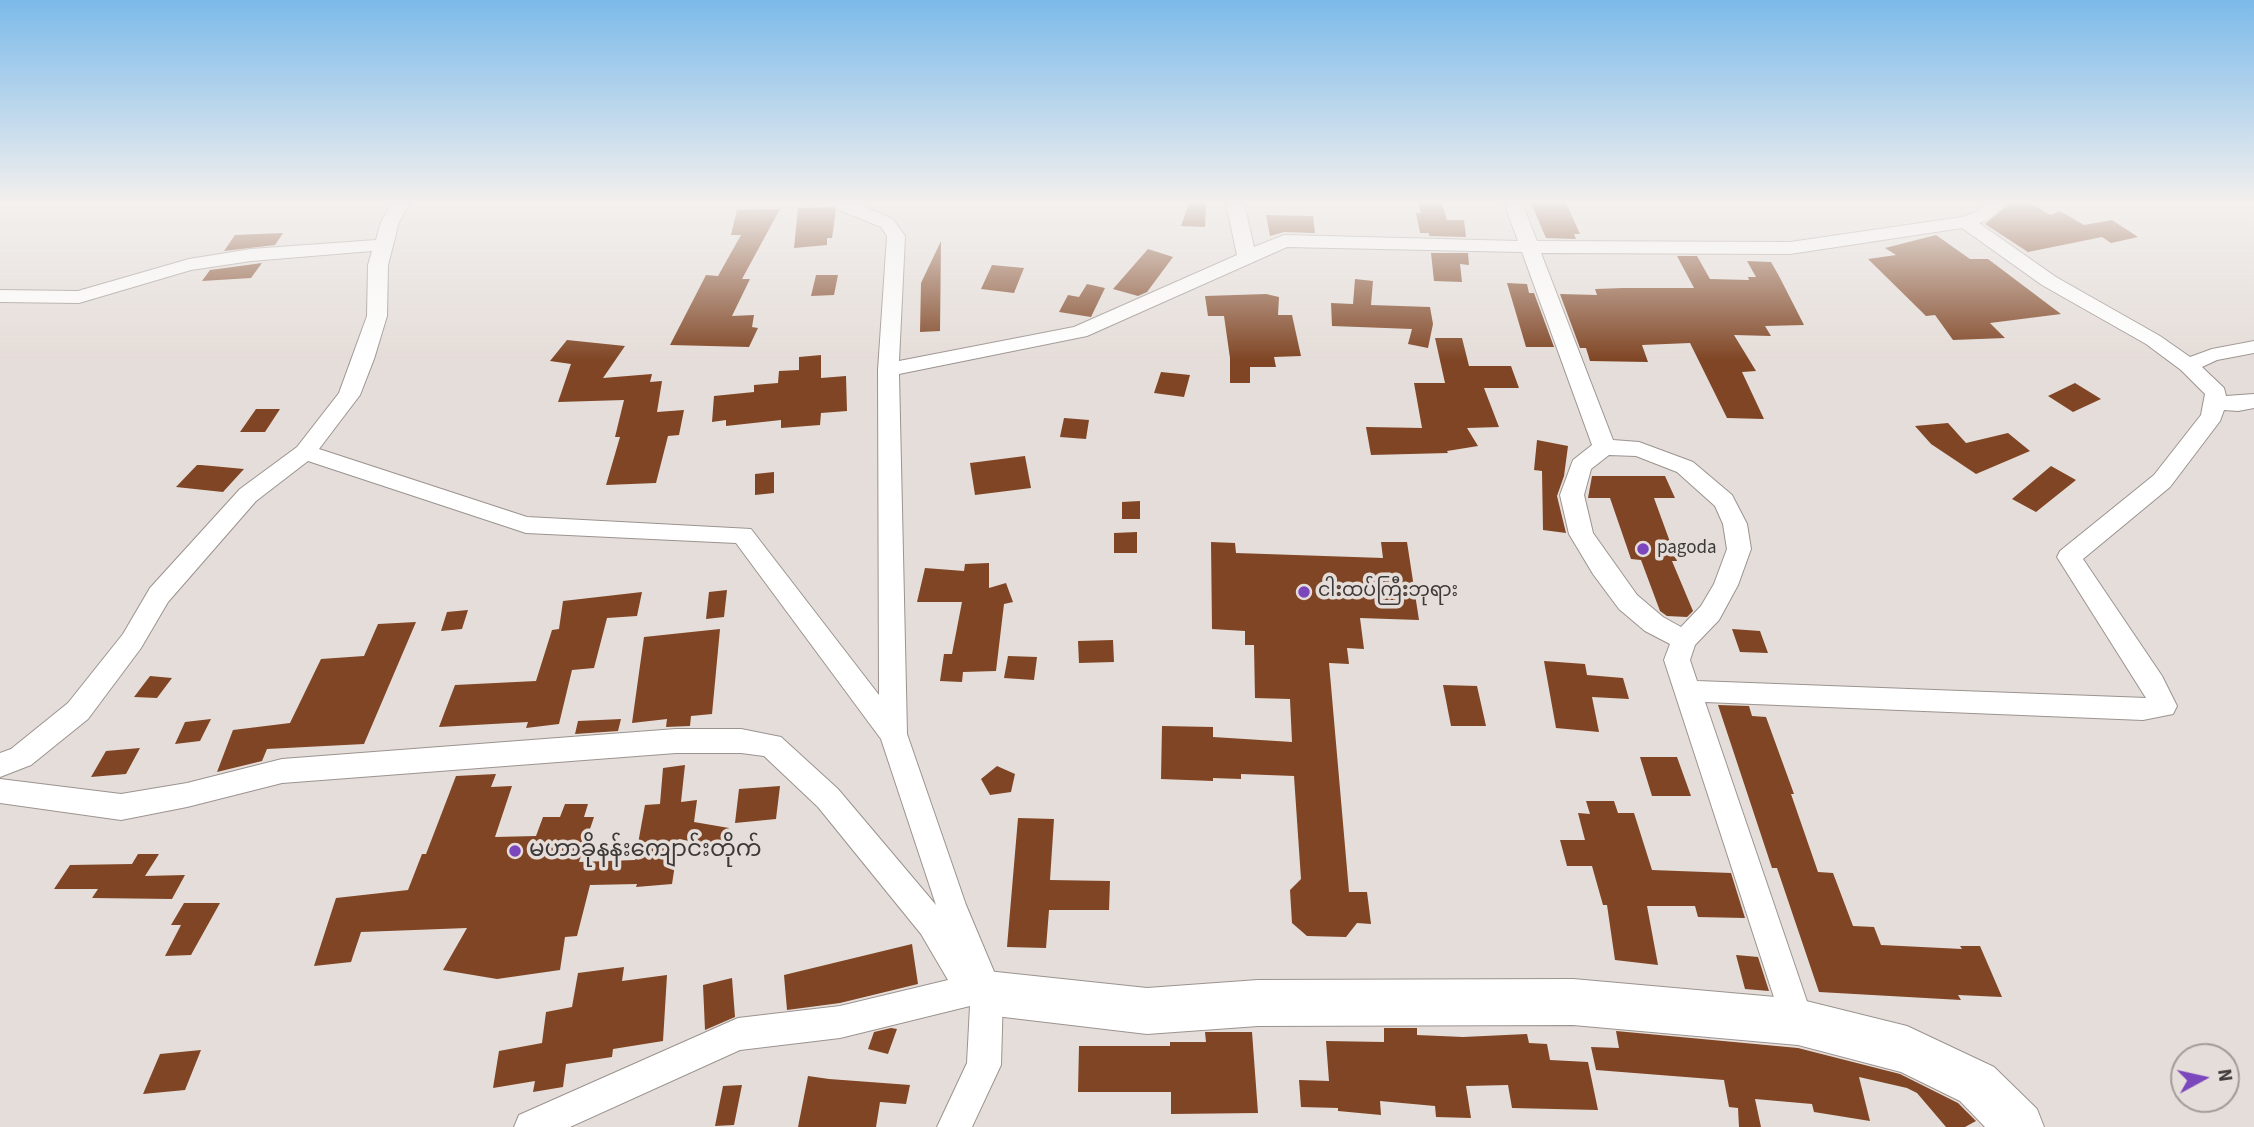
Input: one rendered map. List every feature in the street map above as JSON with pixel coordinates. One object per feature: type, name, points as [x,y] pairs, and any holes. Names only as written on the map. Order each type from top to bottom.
[{"type":"street","points":[[0,296],[79,297],[189,265],[247,256]]},
{"type":"street","points":[[0,765],[21,757],[78,711],[132,640],[159,595],[248,495],[305,452],[349,396],[377,316],[380,256]]},
{"type":"street","points":[[895,256],[888,370],[893,734],[979,991],[984,1065],[954,1127]]},
{"type":"street","points":[[888,370],[1080,332],[1252,256]]},
{"type":"street","points":[[1533,256],[1604,447]]},
{"type":"street","points":[[1688,691],[2143,709],[2163,706],[2152,684],[2069,557],[2162,481],[2212,416],[2216,393],[2188,365],[2152,340],[2049,281],[2013,256]]},
{"type":"street","points":[[2188,365],[2212,355],[2254,347]]},
{"type":"street","points":[[2216,402],[2238,404],[2254,401]]},
{"type":"street","points":[[1684,640],[1654,624],[1628,602],[1581,534],[1572,495],[1581,465],[1604,447],[1639,449],[1685,467],[1724,500],[1735,524],[1740,549],[1726,586],[1710,614],[1684,640],[1677,660],[1798,1022]]},
{"type":"street","points":[[305,452],[526,525],[743,535],[893,734]]},
{"type":"street","points":[[0,791],[121,807],[187,795],[282,771],[676,741],[741,741],[772,746],[828,798],[932,923],[979,991]]},
{"type":"street","points":[[531,1127],[738,1034],[840,1022],[979,991],[1147,1011],[1258,1003],[1573,1002],[1798,1022],[1907,1050],[1977,1084],[2019,1127]]},
{"type":"building","points":[[729,256],[755,256],[742,279],[750,279],[732,316],[754,315],[752,327],[758,328],[749,347],[670,345],[706,275],[718,276]]},
{"type":"building","points":[[934,256],[941,256],[940,331],[920,332],[921,283]]},
{"type":"building","points":[[1142,256],[1173,257],[1147,292],[1138,296],[1113,289]]},
{"type":"building","points":[[1431,256],[1468,256],[1469,265],[1460,264],[1462,282],[1434,281]]},
{"type":"building","points":[[1677,256],[1697,256],[1710,279],[1749,280],[1748,277],[1756,277],[1747,261],[1771,262],[1779,276],[1804,325],[1765,326],[1771,336],[1734,335],[1756,371],[1742,372],[1764,419],[1727,418],[1690,343],[1642,345],[1648,362],[1590,361],[1586,348],[1580,348],[1560,294],[1597,295],[1595,289],[1694,288]]},
{"type":"building","points":[[1892,256],[1965,256],[1970,259],[1988,259],[2061,314],[1990,323],[2005,338],[1953,340],[1935,315],[1926,316],[1868,259]]},
{"type":"building","points":[[262,263],[251,278],[202,281],[210,270]]},
{"type":"building","points":[[992,265],[1024,268],[1014,293],[981,289]]},
{"type":"building","points":[[816,275],[838,275],[834,295],[811,296]]},
{"type":"building","points":[[1355,279],[1373,281],[1371,305],[1430,307],[1433,324],[1428,348],[1408,344],[1412,329],[1332,326],[1331,303],[1353,304]]},
{"type":"building","points":[[1507,283],[1527,284],[1529,293],[1534,293],[1554,347],[1526,347]]},
{"type":"building","points":[[1087,284],[1105,288],[1091,317],[1059,312],[1068,295],[1079,297]]},
{"type":"building","points":[[1266,294],[1279,297],[1278,315],[1292,315],[1301,356],[1274,357],[1276,367],[1250,367],[1250,383],[1230,383],[1230,358],[1224,316],[1208,316],[1205,296]]},
{"type":"building","points":[[1435,338],[1462,338],[1469,366],[1511,366],[1519,388],[1484,388],[1499,427],[1467,428],[1478,446],[1447,451],[1448,453],[1371,455],[1366,427],[1422,428],[1414,383],[1445,383]]},
{"type":"building","points":[[567,340],[625,346],[603,378],[652,374],[650,382],[662,381],[657,412],[684,410],[679,435],[668,436],[656,483],[606,485],[620,437],[615,437],[624,400],[558,402],[571,364],[550,361]]},
{"type":"building","points":[[821,355],[821,378],[846,376],[847,411],[821,413],[820,425],[781,428],[781,420],[726,426],[726,420],[712,422],[714,396],[754,392],[754,385],[778,383],[779,371],[799,370],[799,357]]},
{"type":"building","points":[[1161,372],[1190,375],[1184,397],[1154,393]]},
{"type":"building","points":[[2075,383],[2101,399],[2073,412],[2048,396]]},
{"type":"building","points":[[256,409],[280,409],[265,432],[240,432]]},
{"type":"building","points":[[1064,418],[1089,420],[1086,439],[1060,437]]},
{"type":"building","points":[[1948,423],[1966,443],[2008,433],[2030,451],[1976,474],[1931,444],[1915,426]]},
{"type":"building","points":[[1537,440],[1568,446],[1564,476],[1557,496],[1566,533],[1543,530],[1542,471],[1534,470]]},
{"type":"building","points":[[1025,456],[1031,488],[975,495],[970,463]]},
{"type":"building","points":[[197,465],[244,469],[223,492],[176,487]]},
{"type":"building","points":[[2051,466],[2076,480],[2036,512],[2012,499]]},
{"type":"building","points":[[774,472],[774,493],[755,495],[755,474]]},
{"type":"building","points":[[1592,476],[1665,476],[1675,498],[1654,498],[1677,561],[1672,561],[1693,611],[1687,617],[1667,616],[1660,611],[1641,560],[1631,559],[1610,498],[1588,498]]},
{"type":"building","points":[[1140,501],[1140,519],[1122,519],[1122,502]]},
{"type":"building","points":[[1137,532],[1137,553],[1114,553],[1114,533]]},
{"type":"building","points":[[1211,542],[1235,543],[1236,553],[1383,558],[1381,542],[1407,542],[1419,620],[1360,618],[1364,649],[1347,648],[1349,664],[1329,663],[1349,892],[1367,892],[1371,924],[1357,923],[1346,937],[1307,936],[1292,923],[1290,890],[1301,879],[1294,776],[1241,774],[1241,779],[1213,778],[1213,781],[1161,779],[1162,726],[1213,727],[1213,737],[1292,742],[1290,699],[1255,698],[1254,645],[1245,645],[1245,631],[1212,629]]},
{"type":"building","points":[[989,563],[989,588],[1006,583],[1013,602],[1004,604],[996,671],[963,672],[962,682],[940,681],[944,654],[952,654],[962,602],[917,602],[925,568],[964,571],[965,564]]},
{"type":"building","points":[[727,590],[724,617],[706,619],[709,592]]},
{"type":"building","points":[[642,592],[637,616],[607,618],[594,668],[572,670],[559,724],[526,728],[528,722],[439,727],[455,685],[536,681],[552,630],[559,629],[563,601]]},
{"type":"building","points":[[468,610],[462,629],[441,631],[447,612]]},
{"type":"building","points":[[416,622],[364,744],[267,749],[262,761],[217,772],[233,730],[290,723],[321,659],[364,656],[378,624]]},
{"type":"building","points":[[720,629],[712,714],[691,716],[690,726],[666,727],[667,719],[632,723],[644,637]]},
{"type":"building","points":[[1732,629],[1760,631],[1768,653],[1740,652]]},
{"type":"building","points":[[1113,640],[1114,662],[1079,663],[1078,641]]},
{"type":"building","points":[[1008,656],[1037,657],[1034,680],[1004,678]]},
{"type":"building","points":[[1544,661],[1585,664],[1587,675],[1623,678],[1629,699],[1592,697],[1599,732],[1556,728]]},
{"type":"building","points":[[150,676],[172,678],[157,698],[134,697]]},
{"type":"building","points":[[1443,685],[1477,686],[1486,726],[1451,726]]},
{"type":"building","points":[[1718,705],[1749,706],[1752,716],[1766,717],[1818,872],[1833,873],[1853,926],[1874,927],[1881,945],[1962,949],[1960,946],[1980,946],[2002,997],[1958,995],[1961,1000],[1819,992],[1777,868],[1772,868]]},
{"type":"building","points":[[211,719],[200,741],[175,744],[185,722]]},
{"type":"building","points":[[621,719],[618,731],[575,734],[578,721]]},
{"type":"building","points":[[140,748],[126,774],[91,777],[106,751]]},
{"type":"building","points":[[1640,757],[1677,757],[1691,796],[1652,796]]},
{"type":"building","points":[[685,765],[681,802],[697,800],[694,822],[729,828],[720,847],[679,839],[672,884],[636,887],[637,884],[590,885],[577,936],[565,937],[560,970],[497,979],[443,970],[467,928],[361,932],[351,962],[314,966],[336,898],[408,890],[422,854],[426,854],[456,776],[496,774],[491,787],[512,786],[495,837],[536,836],[543,817],[560,817],[565,804],[588,804],[584,817],[594,817],[579,862],[635,860],[645,805],[660,804],[663,768]]},
{"type":"building","points":[[997,766],[1015,774],[1011,792],[990,795],[981,779]]},
{"type":"building","points":[[780,786],[776,819],[735,823],[739,789]]},
{"type":"building","points":[[1586,801],[1614,801],[1618,813],[1634,813],[1652,870],[1731,873],[1745,918],[1698,917],[1695,906],[1647,906],[1658,965],[1615,960],[1607,905],[1603,905],[1592,866],[1567,866],[1560,840],[1585,840],[1578,813],[1590,814]]},
{"type":"building","points":[[1018,818],[1054,819],[1050,880],[1110,881],[1109,910],[1049,910],[1046,948],[1007,947]]},
{"type":"building","points":[[138,854],[159,854],[145,876],[185,875],[172,899],[92,898],[98,889],[54,889],[70,865],[132,864]]},
{"type":"building","points":[[184,903],[220,903],[191,955],[165,956],[181,925],[171,925]]},
{"type":"building","points":[[912,944],[918,984],[840,1003],[787,1010],[784,975]]},
{"type":"building","points":[[1736,955],[1758,957],[1769,991],[1745,989]]},
{"type":"building","points":[[624,967],[622,981],[667,975],[663,1041],[613,1049],[612,1057],[566,1064],[563,1087],[533,1092],[535,1081],[493,1088],[499,1051],[542,1043],[546,1012],[572,1007],[578,973]]},
{"type":"building","points":[[732,978],[735,1017],[705,1030],[703,985]]},
{"type":"building","points":[[1384,1028],[1417,1028],[1417,1035],[1463,1037],[1527,1034],[1529,1043],[1547,1044],[1550,1060],[1588,1062],[1598,1110],[1512,1108],[1508,1085],[1466,1086],[1471,1118],[1436,1117],[1435,1106],[1380,1101],[1381,1115],[1338,1111],[1338,1108],[1301,1107],[1299,1080],[1329,1081],[1326,1041],[1384,1042]]},
{"type":"building","points":[[897,1029],[888,1054],[868,1049],[874,1032]]},
{"type":"building","points":[[1616,1031],[1798,1048],[1900,1074],[1958,1103],[1976,1121],[1965,1127],[1946,1127],[1917,1093],[1907,1088],[1859,1077],[1870,1121],[1814,1112],[1812,1104],[1755,1099],[1761,1127],[1739,1127],[1738,1108],[1729,1107],[1724,1080],[1596,1070],[1591,1047],[1619,1048]]},
{"type":"building","points":[[1205,1032],[1252,1032],[1258,1113],[1171,1114],[1171,1092],[1078,1092],[1079,1046],[1170,1046],[1170,1042],[1206,1042]]},
{"type":"building","points":[[201,1050],[185,1090],[143,1094],[160,1054]]},
{"type":"building","points":[[808,1076],[910,1085],[906,1104],[880,1102],[876,1127],[798,1127]]},
{"type":"building","points":[[742,1085],[734,1125],[715,1126],[723,1086]]},
{"type":"place","name":"pagoda","points":[[1643,549]]},
{"type":"place","name":"ငါးထပ်ကြီးဘုရား","points":[[1304,592]]},
{"type":"place","name":"မဟာခိုနန်းကျောင်းတိုက်","points":[[515,851]]}]
